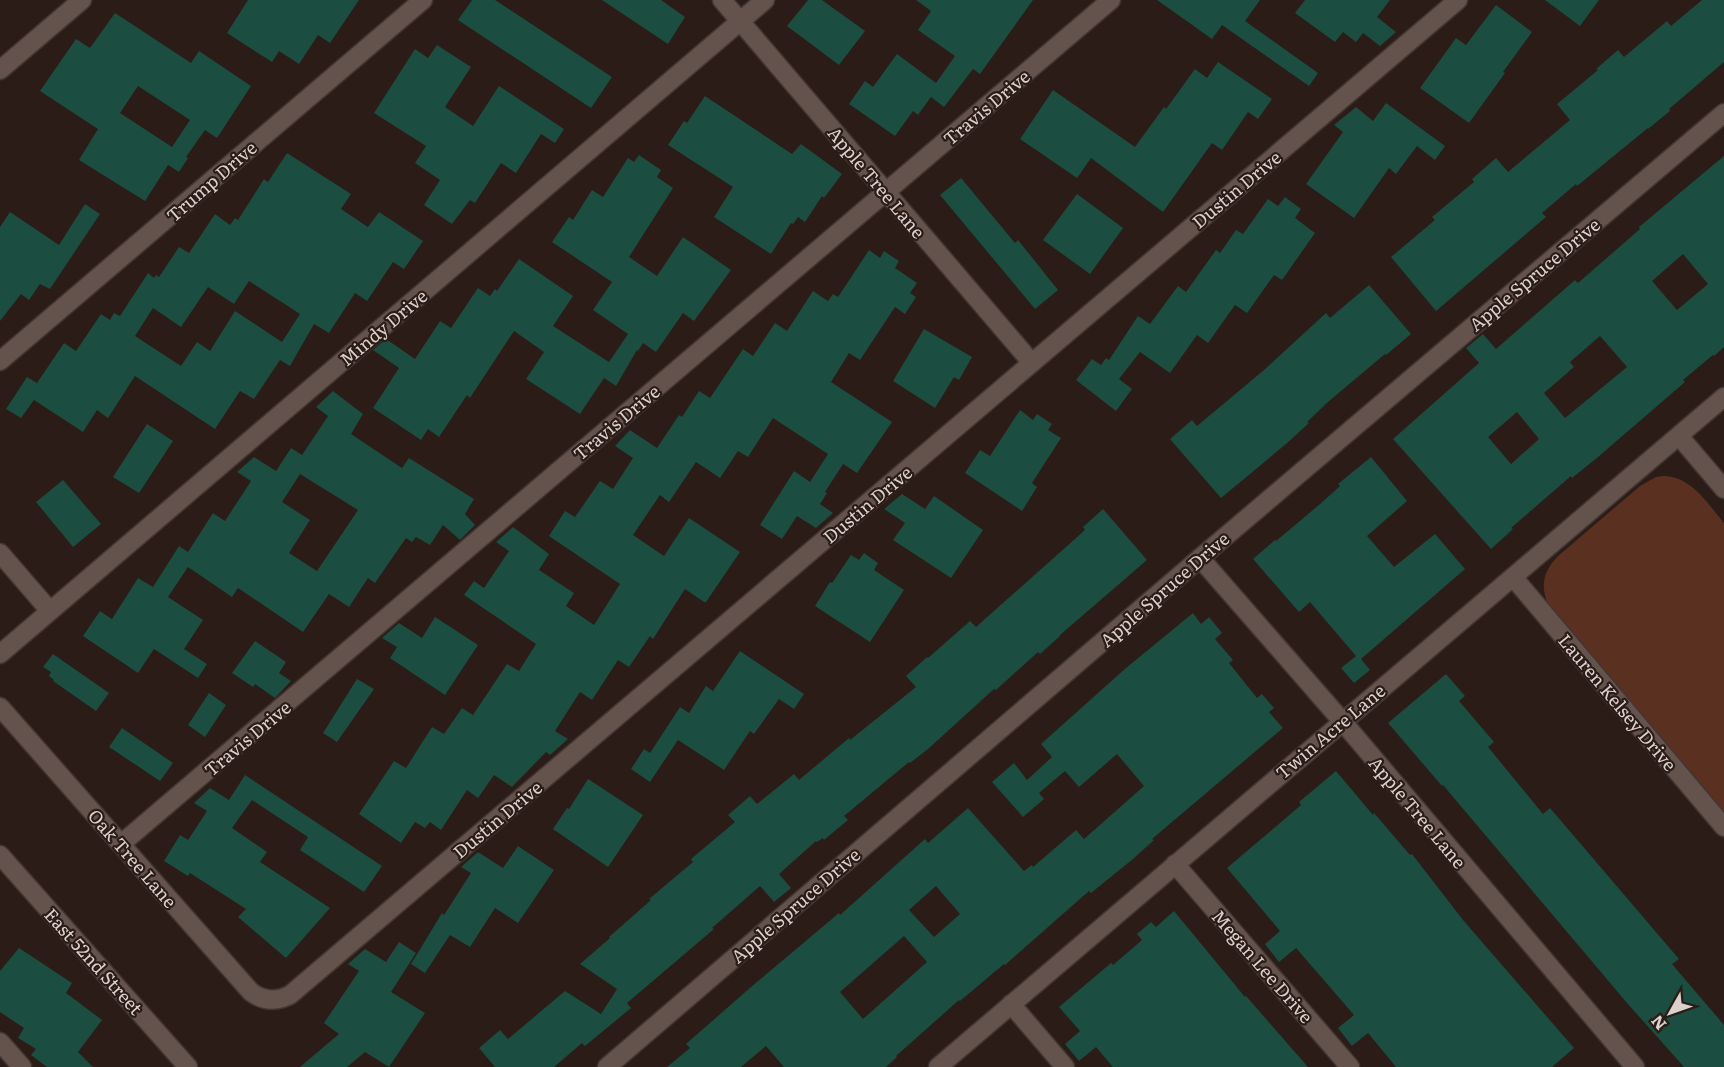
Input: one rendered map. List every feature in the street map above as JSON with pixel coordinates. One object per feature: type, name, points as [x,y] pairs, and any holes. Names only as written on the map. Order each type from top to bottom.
[{"type":"street","points":[[0,70],[82,0]]},
{"type":"street","name":"Trump Drive","points":[[0,361],[423,0]]},
{"type":"street","name":"Apple Tree Lane","points":[[722,0],[1032,363]]},
{"type":"street","name":"Mindy Drive","points":[[0,654],[765,0]]},
{"type":"street","name":"Travis Drive","points":[[122,844],[1111,0]]},
{"type":"street","name":"Dustin Drive","points":[[272,999],[282,999],[290,995],[1458,0]]},
{"type":"street","name":"Apple Spruce Drive","points":[[606,1067],[1200,558],[1724,114]]},
{"type":"street","name":"Twin Acre Lane","points":[[938,1067],[1724,397]]},
{"type":"street","points":[[1679,436],[1724,489]]},
{"type":"street","points":[[0,553],[50,611]]},
{"type":"street","name":"Apple Tree Lane","points":[[1200,558],[1342,721],[1635,1067]]},
{"type":"street","name":"Lauren Kelsey Drive","points":[[1513,577],[1724,827]]},
{"type":"street","name":"Oak Tree Lane","points":[[0,707],[251,992],[262,998],[272,999]]},
{"type":"street","name":"East 52nd Street","points":[[0,855],[188,1067]]},
{"type":"street","name":"Megan Lee Drive","points":[[1175,864],[1350,1067]]},
{"type":"street","points":[[1011,1004],[1065,1067]]},
{"type":"street","points":[[0,1042],[22,1067]]},
{"type":"shaded area","points":[[1656,477],[1674,477],[1691,486],[1724,523],[1724,812],[1551,610],[1545,595],[1545,575],[1558,556],[1640,486]]},
{"type":"building","points":[[248,0],[359,0],[330,43],[318,35],[299,64],[279,51],[272,62],[227,33]]},
{"type":"building","points":[[472,0],[495,0],[612,77],[591,108],[458,20]]},
{"type":"building","points":[[602,0],[661,0],[685,17],[668,44]]},
{"type":"building","points":[[808,0],[822,0],[865,31],[839,65],[787,26]]},
{"type":"building","points":[[916,0],[1033,0],[980,74],[973,69],[944,107],[931,97],[918,115],[913,111],[895,136],[849,104],[865,81],[873,87],[897,54],[936,83],[955,56],[918,30],[931,11]]},
{"type":"building","points":[[1157,0],[1260,0],[1245,21],[1318,73],[1309,86],[1222,25],[1212,39]]},
{"type":"building","points":[[1305,0],[1390,0],[1377,17],[1396,32],[1380,46],[1363,33],[1356,42],[1343,32],[1335,42],[1295,13]]},
{"type":"building","points":[[1545,0],[1599,0],[1580,26]]},
{"type":"building","points":[[1702,0],[1724,0],[1724,62],[1669,109],[1670,111],[1542,213],[1546,217],[1436,311],[1391,257],[1435,220],[1432,217],[1474,182],[1472,179],[1496,158],[1508,172],[1570,120],[1557,104],[1618,50],[1624,57],[1667,21],[1671,26]]},
{"type":"building","points":[[1496,5],[1532,32],[1469,123],[1420,88],[1456,38],[1466,45]]},
{"type":"building","points":[[115,13],[191,63],[199,51],[251,86],[217,138],[205,130],[186,157],[188,158],[179,172],[168,165],[145,201],[79,160],[98,129],[40,91],[76,39],[90,48]],"holes":[[[138,86],[190,120],[172,147],[120,113]]]},
{"type":"building","points":[[437,45],[471,67],[445,107],[473,126],[499,86],[564,129],[555,143],[541,134],[516,173],[501,163],[475,203],[470,200],[452,224],[424,205],[440,180],[415,163],[426,146],[374,113],[415,49],[428,58]]},
{"type":"building","points":[[1218,62],[1272,99],[1258,119],[1248,112],[1222,150],[1212,143],[1163,212],[1091,158],[1077,178],[1020,139],[1053,90],[1135,147],[1195,69],[1207,78]]},
{"type":"building","points":[[705,96],[792,154],[801,144],[842,174],[824,198],[822,196],[805,222],[798,217],[793,224],[791,223],[771,254],[714,217],[733,187],[668,145],[684,121],[687,123]]},
{"type":"building","points":[[1386,103],[1445,146],[1435,160],[1417,146],[1396,174],[1389,168],[1354,218],[1306,184],[1343,132],[1334,125],[1356,107],[1373,121]]},
{"type":"building","points":[[287,153],[351,194],[341,209],[368,227],[379,212],[423,241],[404,269],[393,262],[367,301],[355,293],[329,333],[314,324],[290,366],[280,360],[254,399],[240,391],[215,429],[135,376],[108,418],[97,410],[83,432],[34,400],[21,418],[6,409],[27,377],[37,383],[64,343],[76,351],[101,314],[110,320],[114,313],[120,316],[148,273],[154,278],[156,275],[159,277],[179,247],[189,253],[215,214],[230,225],[235,218],[238,220],[264,179],[268,182]],"holes":[[[249,281],[300,314],[282,342],[235,311],[210,351],[197,342],[181,366],[135,336],[153,308],[181,327],[208,287],[234,304]]]},
{"type":"building","points":[[639,155],[661,170],[657,177],[673,188],[629,257],[657,276],[683,237],[731,270],[694,321],[683,313],[656,352],[643,343],[616,386],[604,378],[580,414],[526,379],[544,352],[514,331],[470,398],[467,395],[439,437],[428,429],[421,440],[373,408],[399,368],[373,350],[386,339],[415,359],[440,321],[451,328],[478,288],[490,296],[495,289],[497,291],[519,259],[573,296],[553,326],[609,362],[628,334],[593,310],[612,282],[552,242],[569,217],[573,220],[592,190],[603,197],[628,158],[634,162]]},
{"type":"building","points":[[1724,156],[1724,347],[1683,380],[1685,382],[1598,457],[1572,478],[1571,476],[1511,528],[1513,529],[1491,549],[1393,439],[1479,363],[1466,348],[1483,334],[1496,349],[1575,280],[1578,283],[1640,229],[1639,227]],"holes":[[[1683,254],[1708,284],[1677,310],[1652,281]],[[1600,336],[1627,367],[1565,418],[1544,393],[1574,367],[1570,362]],[[1517,412],[1539,439],[1511,464],[1488,437]]]},
{"type":"building","points":[[961,178],[1015,243],[1018,240],[1058,290],[1035,309],[940,195]]},
{"type":"building","points":[[1077,194],[1123,228],[1090,274],[1043,240]]},
{"type":"building","points":[[1285,197],[1301,209],[1295,218],[1315,233],[1282,280],[1274,275],[1247,313],[1235,305],[1208,343],[1197,335],[1170,373],[1140,352],[1119,379],[1132,389],[1116,411],[1076,380],[1092,359],[1101,365],[1106,358],[1109,360],[1138,316],[1150,324],[1178,286],[1186,292],[1216,250],[1220,253],[1236,230],[1243,234],[1268,199],[1278,206]]},
{"type":"building","points":[[85,204],[100,214],[50,289],[40,284],[29,300],[21,294],[0,321],[0,227],[10,212],[59,245]]},
{"type":"building","points":[[869,250],[880,258],[884,251],[899,261],[895,268],[917,283],[910,293],[916,297],[905,314],[895,307],[860,360],[849,353],[831,382],[892,422],[857,473],[843,464],[820,504],[833,513],[816,528],[797,516],[782,539],[760,525],[794,471],[810,482],[828,454],[773,418],[748,457],[738,451],[720,478],[696,462],[669,502],[660,495],[633,535],[664,556],[689,518],[740,552],[706,602],[685,589],[653,639],[650,636],[629,667],[618,660],[592,700],[580,692],[555,731],[568,739],[550,755],[546,752],[512,787],[494,775],[478,798],[467,790],[441,830],[430,822],[425,828],[415,822],[401,843],[359,814],[394,761],[406,768],[432,727],[444,734],[462,708],[473,715],[507,664],[519,671],[536,644],[464,595],[474,581],[484,588],[509,551],[496,542],[513,527],[549,554],[539,570],[574,593],[566,606],[594,625],[620,584],[549,536],[565,511],[575,517],[600,481],[613,489],[633,458],[615,446],[630,430],[657,448],[679,415],[682,417],[699,391],[710,398],[743,349],[753,356],[775,323],[787,331],[813,291],[828,301],[833,294],[838,297]]},
{"type":"building","points":[[1369,285],[1411,334],[1328,402],[1286,444],[1221,498],[1170,439],[1192,420],[1197,426],[1264,370],[1326,313],[1330,318]]},
{"type":"building","points":[[924,329],[972,357],[959,380],[954,377],[935,408],[893,381]]},
{"type":"building","points":[[333,391],[363,414],[351,434],[402,468],[409,458],[474,499],[465,514],[475,525],[460,540],[443,525],[430,545],[416,537],[412,542],[406,538],[375,583],[368,578],[349,607],[329,594],[303,632],[238,588],[232,597],[188,567],[168,597],[203,620],[184,649],[207,664],[198,678],[154,649],[138,673],[83,636],[100,611],[112,619],[138,578],[153,587],[179,546],[188,552],[213,513],[225,521],[251,481],[237,472],[254,457],[276,471],[291,448],[302,455],[328,416],[316,407]],"holes":[[[300,474],[358,510],[317,571],[289,553],[310,520],[282,502]]]},
{"type":"building","points":[[1020,410],[1033,420],[1037,414],[1052,424],[1048,430],[1061,438],[1032,483],[1037,487],[1022,511],[965,473],[980,450],[990,456]]},
{"type":"building","points":[[147,424],[173,441],[139,493],[113,477]]},
{"type":"building","points":[[1371,457],[1407,501],[1367,536],[1394,567],[1435,534],[1465,569],[1361,659],[1370,670],[1354,683],[1341,668],[1356,656],[1310,602],[1299,612],[1253,559],[1320,504],[1340,486],[1338,484]]},
{"type":"building","points":[[63,480],[101,524],[73,547],[36,502]]},
{"type":"building","points":[[902,494],[925,509],[934,496],[983,530],[951,578],[893,540],[905,523],[884,509]]},
{"type":"building","points":[[1103,509],[1147,560],[1040,654],[1038,652],[996,690],[994,689],[928,749],[844,816],[848,820],[824,840],[823,838],[816,841],[779,874],[791,888],[774,902],[760,886],[712,928],[714,929],[627,1003],[631,1008],[585,1046],[582,1043],[554,1067],[495,1067],[479,1048],[500,1030],[508,1039],[565,991],[601,1014],[617,989],[580,964],[651,900],[649,899],[693,862],[691,859],[735,822],[728,815],[750,796],[757,804],[794,774],[799,780],[916,687],[906,676],[970,621],[976,627],[1085,530],[1083,527]]},
{"type":"building","points":[[864,553],[878,563],[874,570],[904,590],[870,642],[815,606],[851,555],[859,560]]},
{"type":"building","points":[[1193,613],[1201,624],[1209,617],[1222,633],[1215,639],[1233,660],[1229,663],[1257,698],[1262,694],[1274,708],[1269,712],[1283,728],[1152,839],[1154,840],[1133,859],[1091,893],[1089,891],[1005,965],[959,1000],[886,1067],[784,1067],[766,1046],[741,1067],[667,1067],[690,1048],[686,1044],[751,987],[839,913],[840,915],[925,839],[928,843],[968,808],[1024,871],[1032,865],[1033,867],[1076,830],[1084,839],[1144,786],[1117,754],[1079,787],[1065,771],[1039,793],[1044,799],[1023,817],[992,782],[1014,763],[1027,780],[1052,757],[1041,744],[1126,668]],"holes":[[[936,886],[960,914],[934,937],[909,910]],[[904,936],[927,962],[863,1019],[840,992]]]},
{"type":"building","points":[[435,617],[478,645],[445,695],[390,658],[397,647],[382,638],[399,623],[422,638]]},
{"type":"building","points":[[255,641],[286,662],[279,673],[291,681],[275,698],[255,684],[253,687],[232,673]]},
{"type":"building","points":[[740,651],[804,694],[794,709],[779,699],[754,734],[750,731],[724,770],[678,740],[650,782],[631,769],[644,749],[650,753],[680,707],[689,713],[706,686],[713,691]]},
{"type":"building","points":[[53,654],[109,693],[96,711],[49,676],[51,672],[43,667]]},
{"type":"building","points":[[1446,674],[1465,696],[1459,701],[1494,742],[1488,747],[1543,814],[1550,808],[1679,959],[1672,964],[1724,1025],[1724,1067],[1684,1067],[1388,723]]},
{"type":"building","points":[[357,679],[374,689],[337,742],[323,733]]},
{"type":"building","points":[[209,693],[226,705],[205,737],[188,725]]},
{"type":"building","points":[[122,728],[173,763],[160,781],[109,747]]},
{"type":"building","points":[[1336,771],[1373,815],[1374,813],[1410,855],[1412,854],[1463,920],[1574,1048],[1552,1067],[1396,1067],[1368,1033],[1352,1046],[1338,1028],[1354,1015],[1296,948],[1279,962],[1265,944],[1280,931],[1227,868],[1301,805],[1299,802]]},
{"type":"building","points":[[245,775],[382,866],[364,892],[300,850],[308,837],[252,800],[232,828],[267,852],[260,862],[330,908],[286,958],[238,917],[246,909],[190,873],[188,876],[164,861],[180,835],[188,840],[207,811],[194,803],[210,788],[229,800]]},
{"type":"building","points":[[588,779],[643,815],[608,867],[553,829]]},
{"type":"building","points":[[518,846],[554,870],[518,923],[495,908],[470,947],[450,935],[425,973],[411,964],[442,913],[444,915],[471,873],[461,867],[478,852],[503,868]]},
{"type":"building","points":[[1174,911],[1245,997],[1308,1067],[1113,1067],[1096,1047],[1079,1061],[1065,1044],[1080,1031],[1059,1007],[1142,940],[1137,934],[1151,922],[1156,927]]},
{"type":"building","points":[[399,942],[416,953],[391,992],[425,1013],[389,1067],[365,1052],[347,1067],[300,1067],[339,1034],[324,1023],[359,971],[348,964],[365,949],[386,962]]},
{"type":"building","points":[[19,948],[72,983],[66,993],[102,1020],[78,1052],[93,1067],[47,1067],[31,1055],[36,1049],[18,1038],[24,1028],[0,1012],[0,971]]}]
